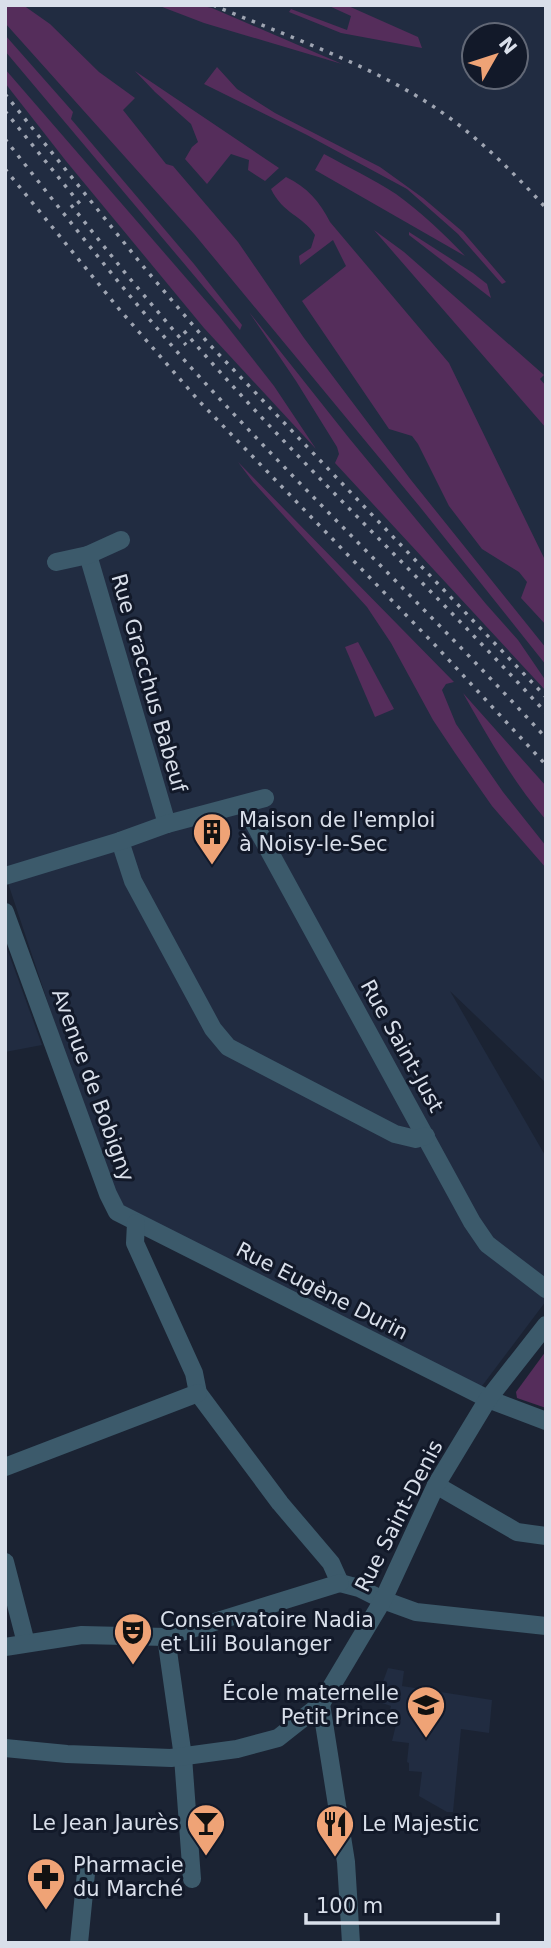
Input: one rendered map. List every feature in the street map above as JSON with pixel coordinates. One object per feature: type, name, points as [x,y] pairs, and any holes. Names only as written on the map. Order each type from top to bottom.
[{"type":"street","name":"Rue Gracchus Babeuf","points":[[57,562],[88,555],[121,540]]},
{"type":"street","name":"Rue Gracchus Babeuf","points":[[88,555],[167,824]]},
{"type":"street","points":[[5,876],[167,824],[265,798]]},
{"type":"street","name":"Rue Saint-Just","points":[[244,804],[472,1222],[487,1244],[546,1289]]},
{"type":"street","points":[[120,841],[133,881],[213,1030],[228,1047],[395,1134],[416,1139],[426,1136]]},
{"type":"street","name":"Avenue de Bobigny","points":[[5,912],[108,1194],[117,1212],[136,1223]]},
{"type":"street","points":[[136,1223],[135,1245],[194,1373],[198,1393],[280,1503],[331,1563],[340,1583]]},
{"type":"street","name":"Rue Eugène Durin","points":[[136,1223],[488,1399],[546,1421]]},
{"type":"street","name":"Rue Saint-Denis","points":[[5,1748],[67,1754],[183,1757],[237,1749],[278,1738],[321,1704],[383,1600],[436,1485],[488,1399],[546,1325]]},
{"type":"street","points":[[5,1467],[198,1393]]},
{"type":"street","points":[[436,1485],[517,1532],[546,1536]]},
{"type":"street","points":[[5,1562],[26,1643]]},
{"type":"street","points":[[5,1647],[82,1635],[166,1637],[340,1583],[359,1588],[416,1612],[546,1626]]},
{"type":"street","points":[[166,1637],[183,1757],[192,1880]]},
{"type":"street","points":[[321,1704],[345,1862],[351,1943]]},
{"type":"street","points":[[79,1943],[86,1873]]},
{"type":"shaded area","points":[[5,5],[546,5],[546,1083],[450,991],[546,1157],[546,1301],[476,1394],[116,1207],[5,874]]},
{"type":"shaded area","points":[[5,5],[23,5],[50,24],[99,72],[135,98],[123,110],[166,164],[173,166],[238,242],[304,338],[411,480],[546,648],[546,665],[420,507],[195,235],[5,23]]},
{"type":"shaded area","points":[[157,5],[198,5],[212,8],[342,64],[204,23]]},
{"type":"shaded area","points":[[327,5],[346,5],[418,37],[422,48],[341,33],[289,12],[291,9],[347,30],[351,16]]},
{"type":"shaded area","points":[[5,35],[73,112],[71,119],[194,264],[242,325],[240,330],[5,51]]},
{"type":"shaded area","points":[[217,67],[237,89],[275,113],[380,167],[423,198],[463,232],[506,282],[502,284],[458,234],[407,189],[204,84]]},
{"type":"shaded area","points":[[5,69],[219,316],[274,386],[316,449],[204,328],[66,161],[5,83]]},
{"type":"shaded area","points":[[135,71],[279,168],[265,181],[248,170],[249,160],[231,154],[207,184],[185,159],[198,142],[191,124]]},
{"type":"shaded area","points":[[324,154],[396,194],[465,256],[315,170]]},
{"type":"shaded area","points":[[286,177],[312,196],[330,222],[449,363],[546,562],[546,625],[521,598],[527,582],[519,572],[482,549],[449,506],[418,444],[412,436],[389,429],[302,301],[346,266],[333,240],[300,265],[299,256],[311,248],[315,235],[281,204],[271,189]]},
{"type":"shaded area","points":[[374,230],[404,252],[544,375],[540,379],[546,386],[546,428]]},
{"type":"shaded area","points":[[409,232],[487,284],[491,298],[409,235]]},
{"type":"shaded area","points":[[249,312],[349,438],[518,640],[546,681],[546,691],[335,463],[339,454],[337,447]]},
{"type":"shaded area","points":[[238,462],[454,682],[446,684],[442,690],[456,724],[503,792],[546,846],[546,868],[492,806],[455,753],[367,607]]},
{"type":"shaded area","points":[[358,642],[394,709],[375,717],[345,647]]},
{"type":"shaded area","points":[[463,693],[546,786],[546,820],[512,775]]},
{"type":"shaded area","points":[[5,943],[42,1045],[5,1052]]},
{"type":"shaded area","points":[[546,1351],[546,1408],[517,1398],[516,1392]]},
{"type":"shaded area","name":"École maternelle Petit Prince","points":[[388,1668],[404,1671],[402,1686],[492,1700],[489,1733],[461,1729],[453,1812],[447,1812],[419,1796],[422,1772],[409,1771],[409,1743],[392,1741],[397,1721],[388,1717],[391,1706],[376,1701]]},
{"type":"railway","points":[[213,5],[359,66],[415,95],[455,122],[482,145],[546,208]]},
{"type":"railway","points":[[5,94],[208,343],[546,697]]},
{"type":"railway","points":[[5,111],[84,209]]},
{"type":"railway","points":[[5,139],[186,362],[546,738]]},
{"type":"railway","points":[[5,169],[119,309],[199,401],[435,645],[546,765]]},
{"type":"railway","points":[[71,205],[186,345]]},
{"type":"railway","points":[[184,331],[272,429],[546,713]]},
{"type":"place","name":"Maison de l'emploi à Noisy-le-Sec","points":[[212,866]]},
{"type":"place","name":"Conservatoire Nadia et Lili Boulanger","points":[[133,1666]]},
{"type":"place","name":"École maternelle Petit Prince","points":[[426,1739]]},
{"type":"place","name":"Le Jean Jaurès","points":[[206,1857]]},
{"type":"place","name":"Le Majestic","points":[[335,1858]]},
{"type":"place","name":"Pharmacie du Marché","points":[[46,1911]]}]
